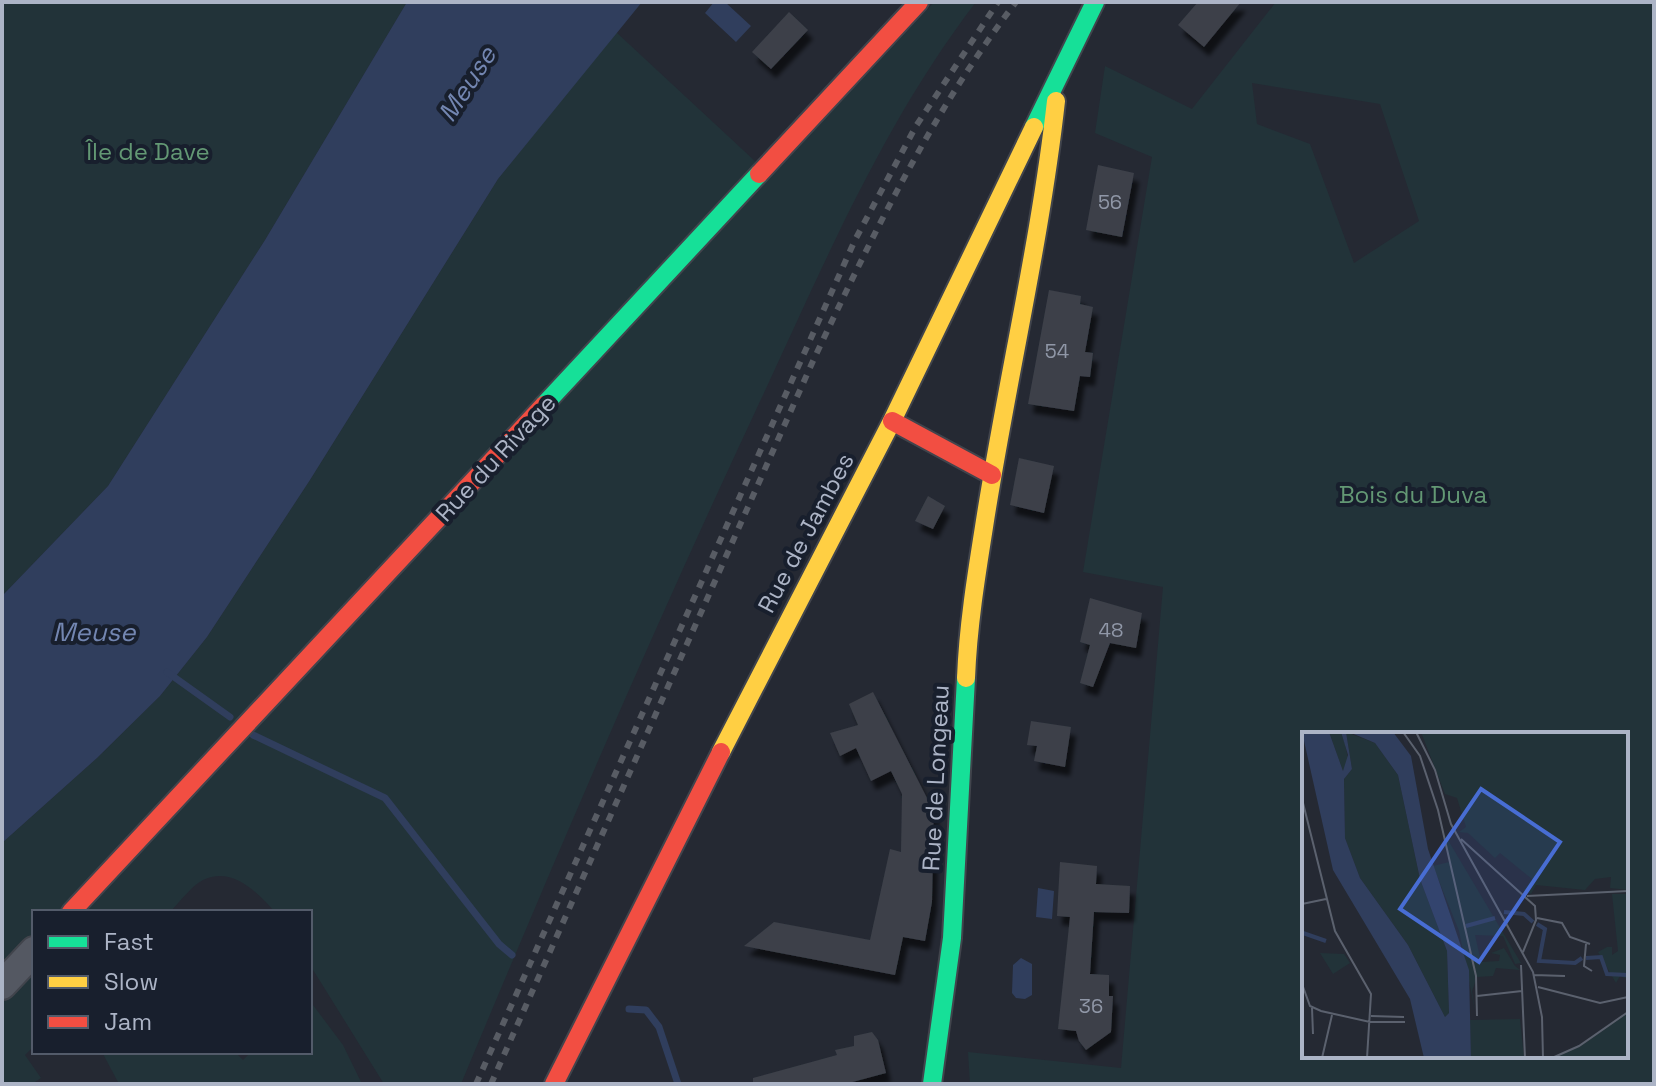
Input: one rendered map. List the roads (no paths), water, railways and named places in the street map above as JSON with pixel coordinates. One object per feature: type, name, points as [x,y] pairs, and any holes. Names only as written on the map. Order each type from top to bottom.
[{"type":"street","name":"Rue du Rivage","points":[[73,910],[919,2]]},
{"type":"street","name":"Rue de Jambes","points":[[554,1084],[792,611],[892,421],[1058,74],[1086,5]]},
{"type":"street","name":"Rue de Longeau","points":[[932,1084],[952,938],[968,631],[992,475],[1048,172],[1058,74]]},
{"type":"street","points":[[892,421],[992,475]]},
{"type":"street","points":[[2,985],[32,953]]},
{"type":"water","name":"Meuse","points":[[407,2],[642,2],[498,179],[310,480],[207,637],[160,696],[97,758],[2,843],[2,596],[108,486],[265,240]]},
{"type":"water","points":[[714,2],[725,2],[751,26],[736,42],[705,13]]},
{"type":"water","points":[[1038,888],[1054,891],[1052,919],[1036,917]]},
{"type":"water","points":[[1021,958],[1032,964],[1032,995],[1025,999],[1016,998],[1012,993],[1013,965]]},
{"type":"waterway","points":[[167,672],[230,717]]},
{"type":"waterway","points":[[253,735],[385,798],[499,944],[512,955]]},
{"type":"waterway","points":[[629,1009],[646,1010],[659,1027],[678,1084]]},
{"type":"railway","points":[[476,1084],[855,240],[916,126],[998,2]]},
{"type":"railway","points":[[491,1084],[813,361],[858,268],[930,131],[1016,2]]},
{"type":"park label","name":"Île de Dave","points":[[148,152]]},
{"type":"park label","name":"Bois du Duva","points":[[1413,495]]}]
